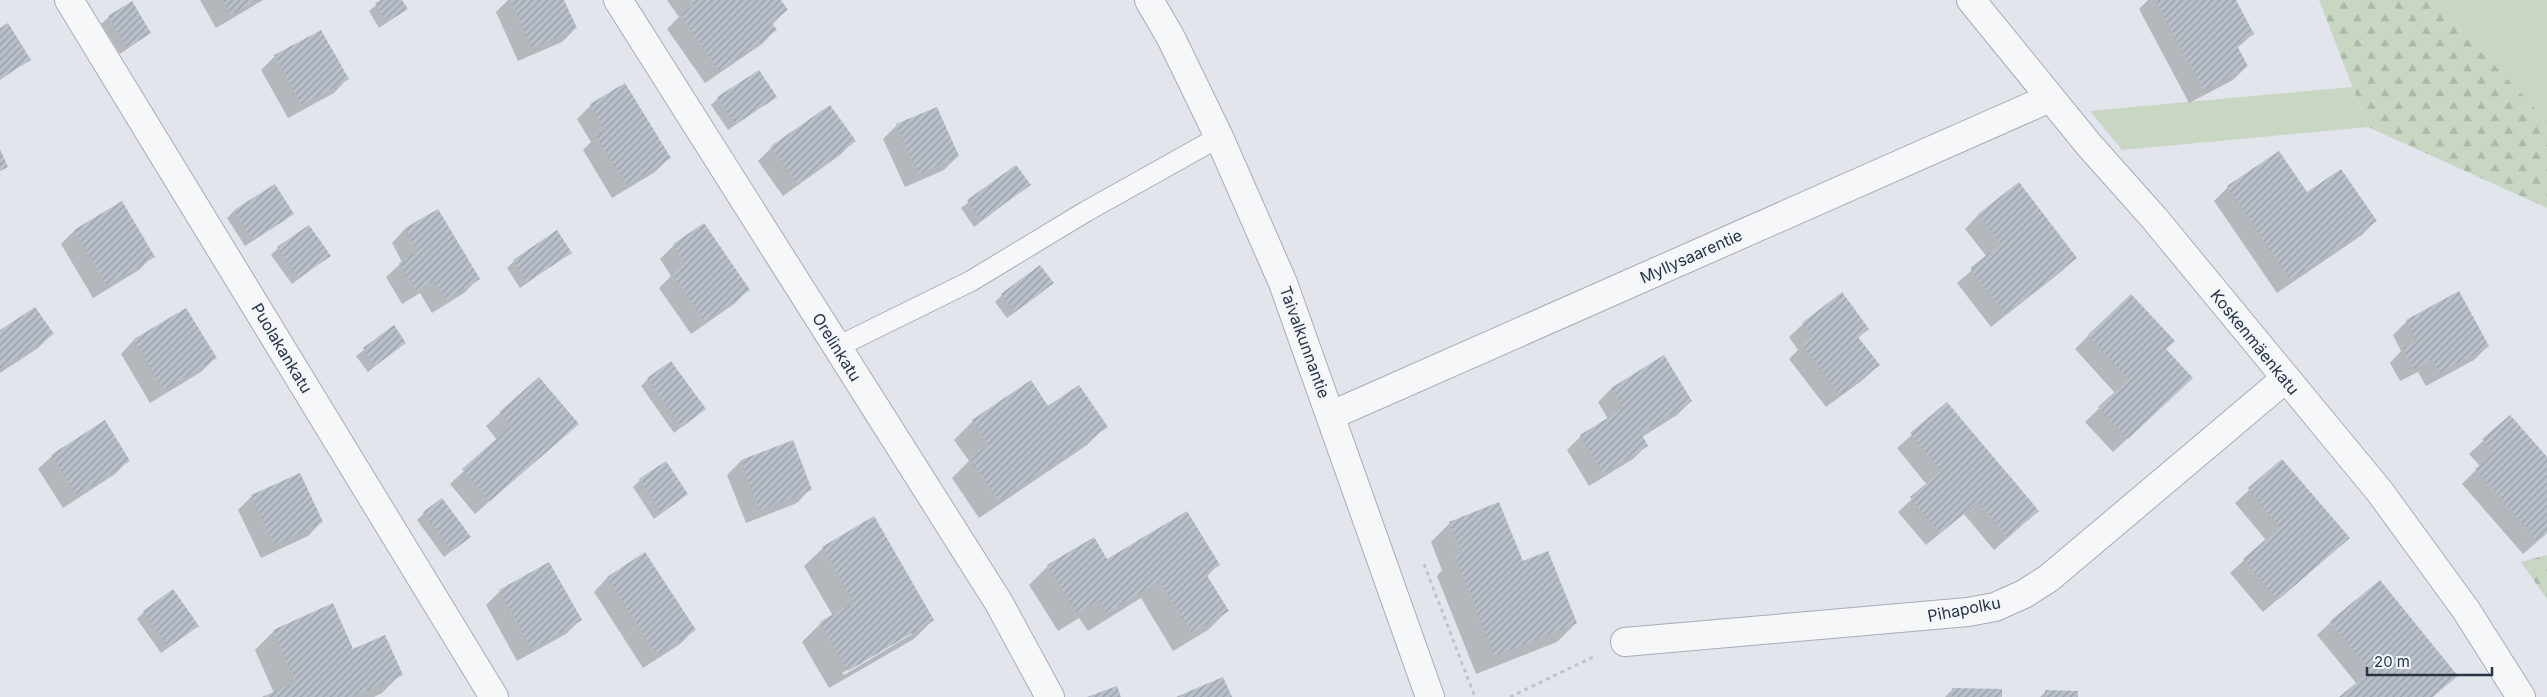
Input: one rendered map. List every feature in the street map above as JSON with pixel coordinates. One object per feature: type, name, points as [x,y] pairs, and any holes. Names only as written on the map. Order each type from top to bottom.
[{"type":"street","name":"Puolakankatu","points":[[69,0],[494,697]]},
{"type":"street","name":"Orelinkatu","points":[[618,0],[999,603],[1050,697]]},
{"type":"street","name":"Taivalkunnantie","points":[[1149,0],[1172,38],[1219,137],[1283,282],[1430,697]]},
{"type":"street","name":"Koskenmäenkatu","points":[[1971,0],[2050,98],[2154,218],[2385,500],[2466,610],[2521,697]]},
{"type":"street","name":"Myllysaarentie","points":[[1332,416],[2050,98]]},
{"type":"street","name":"Pihapolku","points":[[1624,642],[1907,619],[1995,607],[2024,594],[2049,578],[2285,379]]},
{"type":"lane","points":[[837,347],[971,280],[1085,212],[1219,137]]},
{"type":"path","points":[[1510,697],[1624,642]]},
{"type":"green space","points":[[2319,0],[2433,0],[2547,121],[2547,208],[2368,127]]},
{"type":"green space","points":[[2433,0],[2547,0],[2547,121]]},
{"type":"green space","points":[[2352,87],[2368,127],[2122,150],[2090,111]]},
{"type":"green space","points":[[2547,555],[2547,599],[2521,562]]},
{"type":"building","points":[[222,0],[256,0],[231,15]]},
{"type":"building","points":[[381,0],[402,0],[408,9],[387,22],[375,3]]},
{"type":"building","points":[[511,0],[564,0],[577,28],[532,48]]},
{"type":"building","points":[[690,0],[781,0],[788,10],[771,22],[777,30],[719,71],[680,14],[694,5]]},
{"type":"building","points":[[2155,0],[2236,0],[2254,34],[2236,44],[2248,66],[2204,90]]},
{"type":"building","points":[[132,1],[151,33],[128,48],[108,16]]},
{"type":"building","points":[[8,23],[31,60],[0,78],[0,28]]},
{"type":"building","points":[[321,30],[349,79],[302,105],[274,55]]},
{"type":"building","points":[[759,70],[777,97],[736,124],[717,97]]},
{"type":"building","points":[[625,83],[671,158],[627,185],[596,136],[605,130],[590,104]]},
{"type":"building","points":[[830,105],[856,141],[797,183],[771,146]]},
{"type":"building","points":[[937,107],[959,156],[919,174],[896,124]]},
{"type":"building","points":[[0,149],[8,167],[0,171]]},
{"type":"building","points":[[2279,151],[2307,192],[2341,169],[2377,221],[2291,280],[2227,186]]},
{"type":"building","points":[[1016,165],[1031,185],[981,220],[967,200]]},
{"type":"building","points":[[2019,182],[2077,258],[2005,314],[1970,268],[2001,244],[1978,214]]},
{"type":"building","points":[[275,184],[294,214],[253,240],[234,210]]},
{"type":"building","points":[[122,201],[155,257],[107,285],[74,230]]},
{"type":"building","points":[[438,209],[480,279],[446,300],[434,280],[417,291],[399,263],[418,251],[405,228]]},
{"type":"building","points":[[704,223],[750,290],[705,321],[672,273],[685,264],[673,244]]},
{"type":"building","points":[[309,225],[331,256],[299,278],[277,247]]},
{"type":"building","points":[[557,230],[572,253],[527,282],[513,260]]},
{"type":"building","points":[[1040,265],[1054,283],[1015,312],[1001,294]]},
{"type":"building","points":[[2459,291],[2489,346],[2440,373],[2432,359],[2414,369],[2403,348],[2417,341],[2406,320]]},
{"type":"building","points":[[1842,292],[1869,329],[1858,337],[1880,365],[1840,395],[1802,344],[1812,336],[1802,323]]},
{"type":"building","points":[[2131,294],[2175,341],[2166,349],[2193,378],[2128,439],[2098,407],[2129,379],[2088,335]]},
{"type":"building","points":[[35,307],[54,334],[0,369],[0,330]]},
{"type":"building","points":[[186,308],[217,358],[164,390],[134,339]]},
{"type":"building","points":[[394,325],[406,343],[375,366],[363,348]]},
{"type":"building","points":[[1664,355],[1692,401],[1641,433],[1648,446],[1603,473],[1580,435],[1624,408],[1611,388]]},
{"type":"building","points":[[671,361],[706,409],[682,427],[647,378]]},
{"type":"building","points":[[539,377],[579,424],[490,501],[462,469],[511,426],[499,412]]},
{"type":"building","points":[[1031,380],[1048,406],[1079,385],[1108,427],[999,500],[970,458],[989,445],[972,420]]},
{"type":"building","points":[[1947,402],[2039,511],[2008,537],[1978,501],[1940,533],[1910,497],[1941,471],[1910,433]]},
{"type":"building","points":[[2510,415],[2547,457],[2547,533],[2538,541],[2475,469],[2494,453],[2482,439]]},
{"type":"building","points":[[105,420],[130,461],[77,495],[51,455]]},
{"type":"building","points":[[793,440],[812,490],[760,510],[741,460]]},
{"type":"building","points":[[2282,459],[2350,538],[2278,600],[2243,559],[2280,527],[2248,488]]},
{"type":"building","points":[[666,461],[688,494],[662,513],[639,479]]},
{"type":"building","points":[[300,473],[323,522],[275,545],[251,495]]},
{"type":"building","points":[[442,498],[471,537],[452,551],[423,512]]},
{"type":"building","points":[[1499,502],[1523,561],[1548,551],[1577,623],[1495,656],[1455,556],[1462,553],[1449,522]]},
{"type":"building","points":[[1187,511],[1220,565],[1206,574],[1229,611],[1192,633],[1160,581],[1107,613],[1099,600],[1077,613],[1047,565],[1094,537],[1107,559]]},
{"type":"building","points":[[874,516],[934,620],[848,671],[820,622],[854,602],[822,547]]},
{"type":"building","points":[[645,552],[696,630],[657,655],[607,577]]},
{"type":"building","points":[[549,562],[582,620],[532,649],[499,590]]},
{"type":"building","points":[[2380,580],[2458,676],[2432,697],[2339,697],[2371,671],[2330,621]]},
{"type":"building","points":[[173,589],[199,626],[169,647],[143,611]]},
{"type":"building","points":[[333,603],[353,649],[385,635],[403,675],[352,697],[262,697],[296,682],[273,630]]},
{"type":"building","points":[[1223,677],[1232,697],[1176,697]]},
{"type":"building","points":[[1117,686],[1121,697],[1087,697]]},
{"type":"building","points":[[1952,688],[2002,689],[2002,697],[1952,697]]},
{"type":"building","points":[[2045,690],[2078,691],[2078,697],[2045,697]]}]
